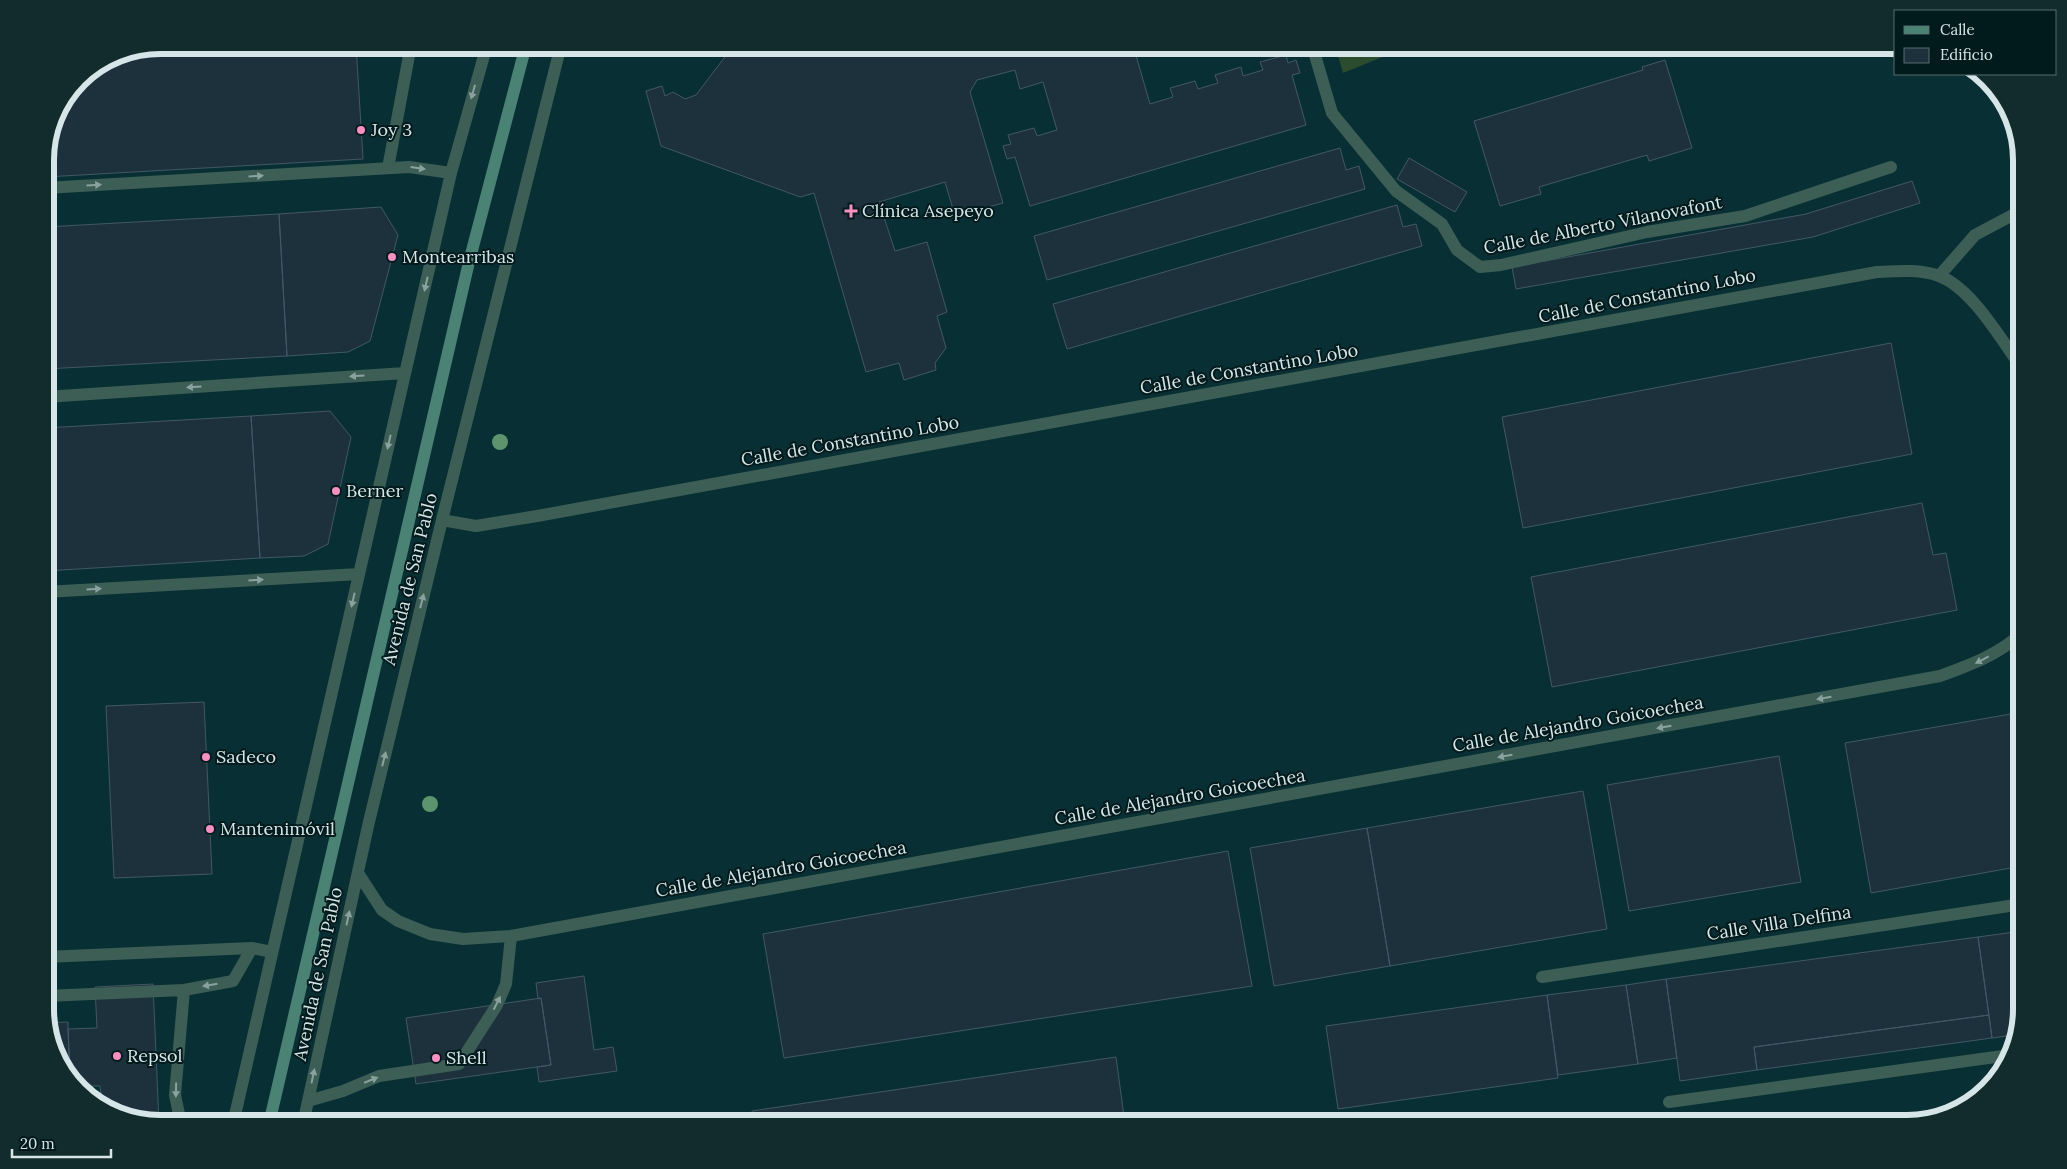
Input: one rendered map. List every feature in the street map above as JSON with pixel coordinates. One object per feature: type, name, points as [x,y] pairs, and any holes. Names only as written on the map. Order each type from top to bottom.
[{"type":"street","name":"Avenida de San Pablo","points":[[271,1115],[469,262],[524,54]]},
{"type":"lane","points":[[388,168],[409,54]]},
{"type":"lane","points":[[235,1115],[451,173],[484,54]]},
{"type":"lane","name":"Avenida de San Pablo","points":[[305,1115],[358,873],[442,520],[559,54]]},
{"type":"lane","name":"Calle de Alberto Vilanovafont","points":[[1315,54],[1332,113],[1396,191],[1442,224],[1457,250],[1480,267],[1500,265],[1647,232],[1745,216],[1891,166]]},
{"type":"lane","points":[[54,187],[409,167],[451,173]]},
{"type":"lane","points":[[1939,276],[1975,235],[2013,215]]},
{"type":"lane","name":"Calle de Constantino Lobo","points":[[442,520],[476,526],[538,516],[1877,272],[1908,270],[1939,276],[1960,289],[1973,303],[2013,356]]},
{"type":"lane","points":[[54,396],[405,373]]},
{"type":"lane","points":[[54,591],[359,574]]},
{"type":"lane","name":"Calle de Alejandro Goicoechea","points":[[358,873],[382,910],[398,921],[430,934],[463,939],[511,936],[1940,676],[1978,662],[2013,641]]},
{"type":"lane","name":"Calle Villa Delfina","points":[[1542,977],[2013,905]]},
{"type":"lane","points":[[308,1101],[343,1091],[379,1076],[459,1064],[497,1005],[506,984],[511,936]]},
{"type":"lane","points":[[54,957],[252,948],[272,952]]},
{"type":"lane","points":[[54,996],[184,990],[233,982],[252,948]]},
{"type":"lane","points":[[179,1115],[175,1095],[184,990]]},
{"type":"lane","points":[[1669,1102],[2002,1056]]},
{"type":"shaded area","points":[[160,54],[1894,54],[1894,75],[1970,75],[1991,95],[1999,107],[2010,132],[2013,153],[2013,1009],[2010,1037],[1999,1062],[1982,1084],[1960,1101],[1935,1112],[1907,1115],[160,1115],[132,1112],[107,1101],[85,1084],[68,1062],[57,1037],[54,1016],[54,153],[59,126],[68,107],[80,90],[95,76],[113,65],[139,56]]},
{"type":"green space","points":[[1338,54],[1390,54],[1343,73]]},
{"type":"building","points":[[160,54],[357,54],[363,159],[54,176],[54,153],[59,126],[68,107],[80,90],[95,76],[119,62],[139,56]]},
{"type":"building","name":"Clínica Asepeyo","points":[[727,54],[1136,54],[1150,104],[1173,97],[1170,88],[1195,81],[1198,89],[1218,83],[1215,75],[1241,67],[1243,76],[1263,70],[1260,62],[1286,55],[1288,63],[1296,60],[1300,73],[1292,75],[1306,125],[1030,206],[1015,157],[1007,159],[1003,146],[1011,144],[1008,135],[1034,128],[1037,136],[1057,130],[1043,82],[1020,89],[1015,70],[977,80],[970,92],[1003,203],[955,216],[945,182],[879,202],[895,251],[927,242],[947,312],[937,316],[946,348],[935,363],[936,370],[904,380],[899,363],[866,372],[814,193],[800,197],[661,146],[646,91],[662,86],[665,96],[673,92],[685,99],[696,95]]},
{"type":"building","points":[[1665,60],[1692,148],[1649,161],[1647,155],[1539,187],[1541,194],[1500,206],[1474,121],[1643,70],[1642,67]]},
{"type":"building","points":[[1340,148],[1346,170],[1359,166],[1365,189],[1047,280],[1034,236]]},
{"type":"building","points":[[1409,158],[1467,192],[1455,212],[1397,179]]},
{"type":"building","points":[[1912,181],[1920,203],[1813,237],[1516,289],[1512,267],[1806,214]]},
{"type":"building","points":[[1397,205],[1403,227],[1416,224],[1422,246],[1067,349],[1053,304]]},
{"type":"building","points":[[381,207],[398,235],[370,341],[348,352],[287,356],[279,214]]},
{"type":"building","points":[[279,214],[287,356],[54,369],[54,226]]},
{"type":"building","points":[[1891,343],[1912,454],[1523,528],[1502,417]]},
{"type":"building","points":[[330,411],[351,437],[328,544],[304,556],[260,558],[251,416]]},
{"type":"building","points":[[251,416],[260,558],[54,570],[54,427]]},
{"type":"building","points":[[1922,503],[1933,555],[1946,553],[1957,610],[1552,687],[1531,577]]},
{"type":"building","points":[[204,702],[212,874],[114,878],[106,706]]},
{"type":"building","points":[[2013,714],[2013,868],[1871,893],[1845,743]]},
{"type":"building","points":[[1779,756],[1801,882],[1629,911],[1607,785]]},
{"type":"building","points":[[1583,791],[1607,929],[1390,966],[1367,828]]},
{"type":"building","points":[[1367,828],[1390,966],[1274,986],[1250,848]]},
{"type":"building","points":[[1228,851],[1252,986],[784,1058],[763,934]]},
{"type":"building","points":[[2013,932],[2013,1009],[2010,1036],[1992,1038],[1978,937]]},
{"type":"building","points":[[1978,937],[1989,1015],[1754,1047],[1757,1070],[1680,1081],[1666,979]]},
{"type":"building","points":[[584,976],[594,1050],[613,1047],[617,1071],[539,1082],[537,1067],[551,1065],[541,998],[538,999],[536,983]]},
{"type":"building","points":[[1666,979],[1677,1058],[1638,1064],[1626,985]]},
{"type":"building","points":[[153,984],[159,1115],[132,1112],[107,1101],[101,1097],[100,1086],[87,1086],[70,1064],[68,1029],[97,1028],[95,987]]},
{"type":"building","points":[[1626,985],[1638,1064],[1558,1075],[1547,995]]},
{"type":"building","points":[[1547,995],[1558,1078],[1338,1109],[1326,1026]]},
{"type":"building","points":[[541,998],[551,1065],[416,1084],[406,1018]]},
{"type":"building","points":[[1989,1015],[1992,1038],[1757,1070],[1754,1047]]},
{"type":"building","points":[[68,1022],[70,1064],[57,1037],[55,1023]]},
{"type":"building","points":[[1116,1057],[1124,1115],[753,1115],[752,1111]]},
{"type":"place","name":"Joy 3","points":[[361,130]]},
{"type":"place","name":"Clínica Asepeyo","points":[[851,211]]},
{"type":"place","name":"Montearribas","points":[[392,257]]},
{"type":"place","name":"Berner","points":[[336,491]]},
{"type":"place","name":"Sadeco","points":[[206,757]]},
{"type":"place","name":"Mantenimóvil","points":[[210,829]]},
{"type":"place","name":"Repsol","points":[[117,1056]]},
{"type":"place","name":"Shell","points":[[436,1058]]}]
